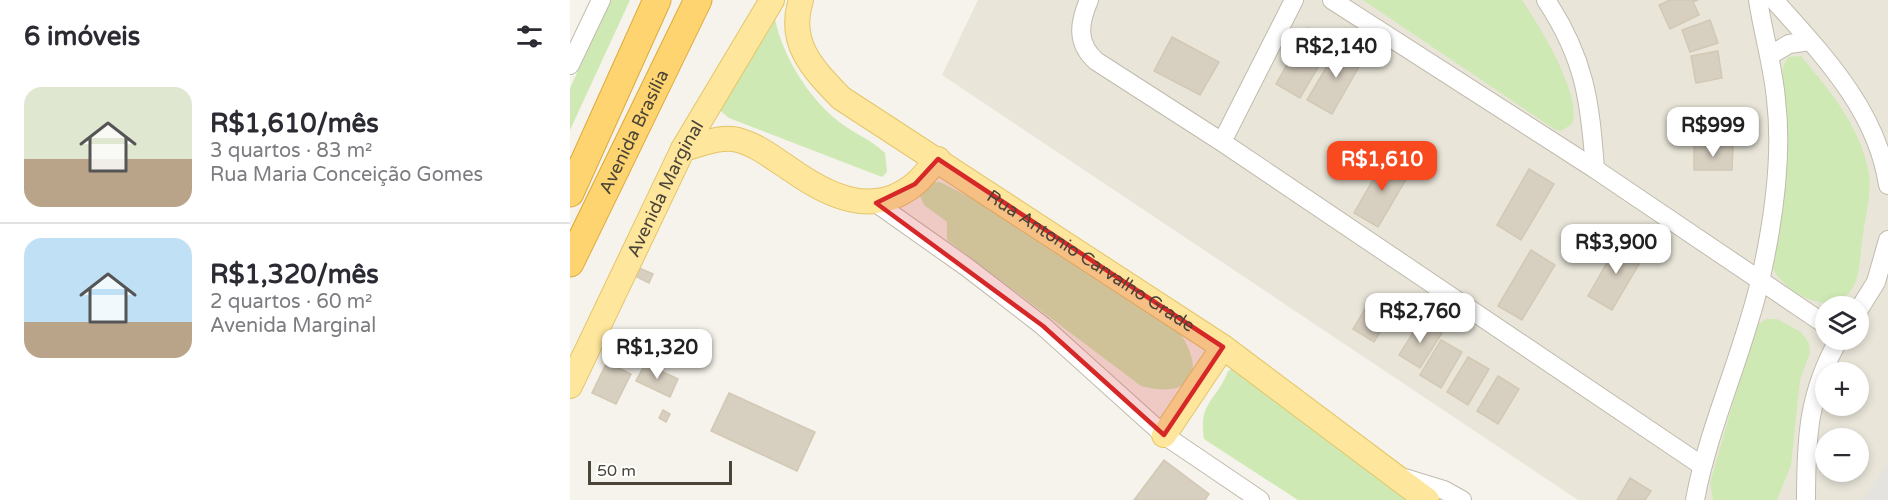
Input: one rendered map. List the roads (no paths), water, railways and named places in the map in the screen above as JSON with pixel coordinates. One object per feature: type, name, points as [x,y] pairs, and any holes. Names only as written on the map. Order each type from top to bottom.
[{"type":"highway","name":"Avenida Brasília","points":[[570,194],[657,0]]},
{"type":"highway","name":"Avenida Brasília","points":[[570,263],[698,0]]},
{"type":"main road","name":"Avenida Marginal","points":[[570,386],[683,149],[772,0]]},
{"type":"main road","name":"Rua Antonio Carvalho Grade","points":[[801,0],[798,34],[809,65],[841,98],[938,159],[1223,347],[1427,500]]},
{"type":"main road","points":[[683,149],[728,138],[736,139],[756,147],[815,187],[845,199],[876,203],[915,184],[938,159]]},
{"type":"main road","points":[[1164,435],[1223,347]]},
{"type":"street","points":[[570,65],[601,0]]},
{"type":"street","points":[[1089,0],[1080,24],[1081,38],[1088,54],[1701,465]]},
{"type":"street","points":[[1222,142],[1294,0]]},
{"type":"street","points":[[1332,0],[1595,169],[1815,318]]},
{"type":"street","points":[[1546,0],[1562,24],[1581,65],[1589,100],[1595,169]]},
{"type":"street","points":[[1695,500],[1701,465],[1760,282],[1776,170],[1777,102],[1758,0]]},
{"type":"street","points":[[1774,0],[1832,67],[1864,114],[1878,144],[1888,185]]},
{"type":"street","points":[[1769,56],[1789,44],[1810,41]]},
{"type":"street","points":[[876,203],[968,268],[1043,326],[1164,435],[1260,500]]},
{"type":"street","points":[[1867,296],[1876,282],[1888,240]]},
{"type":"street","points":[[1806,500],[1805,446],[1808,422],[1820,378],[1834,350]]},
{"type":"street","points":[[1389,473],[1444,490],[1462,500]]}]
